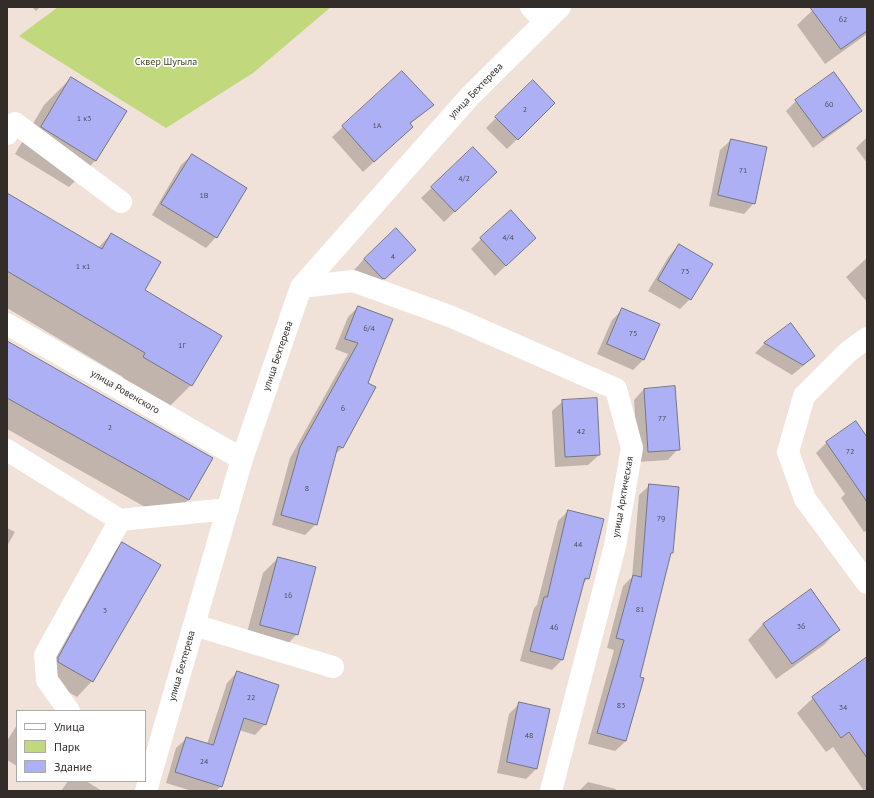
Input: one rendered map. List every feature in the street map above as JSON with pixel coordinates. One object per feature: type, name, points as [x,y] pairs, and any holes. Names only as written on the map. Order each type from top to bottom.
[{"type":"street","name":"улица Бехтерева","points":[[148,777],[242,459],[301,287],[545,12]]},
{"type":"street","points":[[7,134],[15,123],[121,202]]},
{"type":"street","name":"улица Арктическая","points":[[301,287],[354,281],[452,317],[616,389],[632,448],[615,546],[551,791]]},
{"type":"street","name":"улица Ровенского","points":[[7,324],[242,459]]},
{"type":"street","points":[[867,338],[848,352],[804,396],[788,452],[805,499],[867,582]]},
{"type":"street","points":[[7,450],[120,520],[228,509]]},
{"type":"street","points":[[68,710],[47,680],[45,655],[120,520]]},
{"type":"street","points":[[194,625],[333,667]]},
{"type":"green space","name":"Сквер Шугыла","points":[[58,7],[331,7],[253,73],[166,128],[19,36]]},
{"type":"building","points":[[810,7],[867,7],[867,31],[841,49]]},
{"type":"building","points":[[402,71],[434,105],[410,123],[413,127],[374,162],[342,126]]},
{"type":"building","points":[[834,72],[862,111],[823,138],[795,100]]},
{"type":"building","points":[[71,77],[127,111],[96,161],[41,127]]},
{"type":"building","points":[[533,80],[555,103],[518,140],[495,117]]},
{"type":"building","points":[[731,139],[767,147],[755,204],[718,195]]},
{"type":"building","points":[[473,147],[497,172],[455,212],[431,187]]},
{"type":"building","points":[[192,154],[247,188],[217,238],[161,204]]},
{"type":"building","points":[[7,193],[102,249],[111,233],[161,262],[145,290],[222,336],[192,386],[143,357],[145,353],[7,271]]},
{"type":"building","points":[[511,210],[536,238],[506,266],[480,238]]},
{"type":"building","points":[[396,228],[416,250],[385,279],[382,278],[364,259]]},
{"type":"building","points":[[679,244],[713,264],[691,300],[658,280]]},
{"type":"building","points":[[358,306],[393,319],[368,383],[376,387],[343,448],[338,446],[317,525],[281,515],[300,447],[358,343],[345,339]]},
{"type":"building","points":[[622,308],[660,324],[644,360],[607,344]]},
{"type":"building","points":[[791,323],[815,356],[803,365],[764,343]]},
{"type":"building","points":[[7,341],[213,458],[189,500],[7,398]]},
{"type":"building","points":[[675,386],[680,450],[648,452],[644,389]]},
{"type":"building","points":[[597,398],[600,455],[565,457],[562,400]]},
{"type":"building","points":[[856,421],[867,437],[867,502],[826,442]]},
{"type":"building","points":[[649,484],[679,487],[673,553],[671,553],[640,677],[644,678],[626,741],[597,733],[624,640],[616,638],[633,575],[641,577]]},
{"type":"building","points":[[568,510],[604,519],[589,579],[585,578],[563,660],[530,651],[544,597],[547,597]]},
{"type":"building","points":[[122,542],[161,565],[93,682],[58,662],[58,658]]},
{"type":"building","points":[[278,557],[316,567],[298,635],[260,625]]},
{"type":"building","points":[[811,589],[840,630],[792,664],[763,624]]},
{"type":"building","points":[[867,657],[867,758],[849,732],[841,738],[812,697]]},
{"type":"building","points":[[237,671],[279,685],[266,725],[244,718],[222,787],[175,772],[186,737],[213,745]]},
{"type":"building","points":[[519,702],[550,709],[537,769],[507,762]]}]
